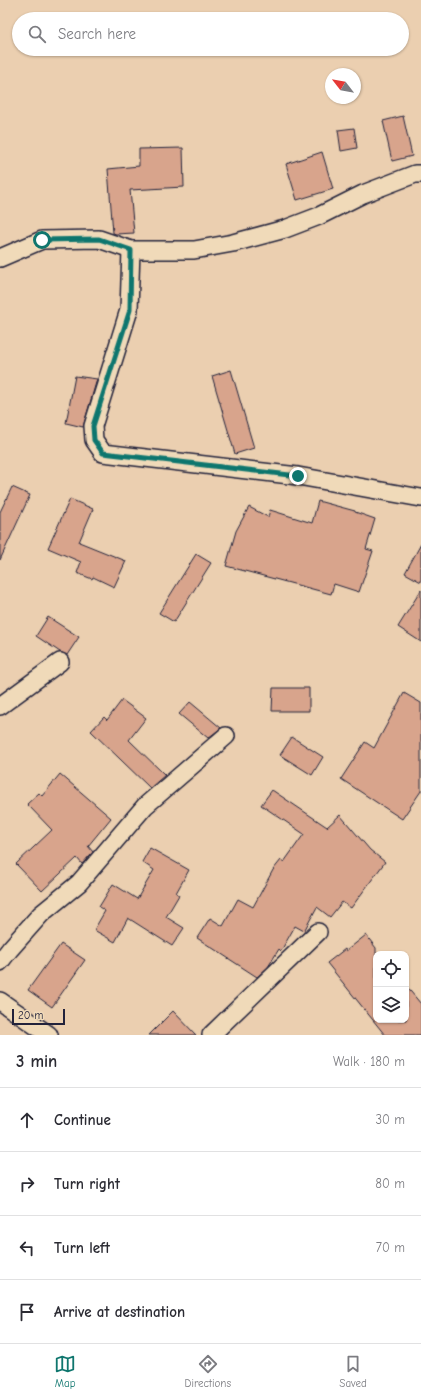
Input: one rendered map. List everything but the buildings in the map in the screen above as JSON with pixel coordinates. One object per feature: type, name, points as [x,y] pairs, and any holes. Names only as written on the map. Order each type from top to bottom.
[{"type":"street","points":[[0,258],[42,240],[99,239],[131,250],[194,250],[233,243],[278,231],[319,216],[363,194],[414,174],[421,174]]},
{"type":"street","points":[[131,250],[130,310],[93,426],[94,440],[103,453],[298,476],[421,498]]},
{"type":"street","points":[[0,706],[60,662]]},
{"type":"street","points":[[0,962],[10,948],[41,914],[78,883],[145,806],[226,736]]},
{"type":"street","points":[[211,1035],[318,932]]},
{"type":"street","points":[[0,1001],[48,1035]]},
{"type":"route","points":[[42,240],[99,239],[131,250],[130,310],[93,426],[94,440],[103,453],[298,476]]}]
